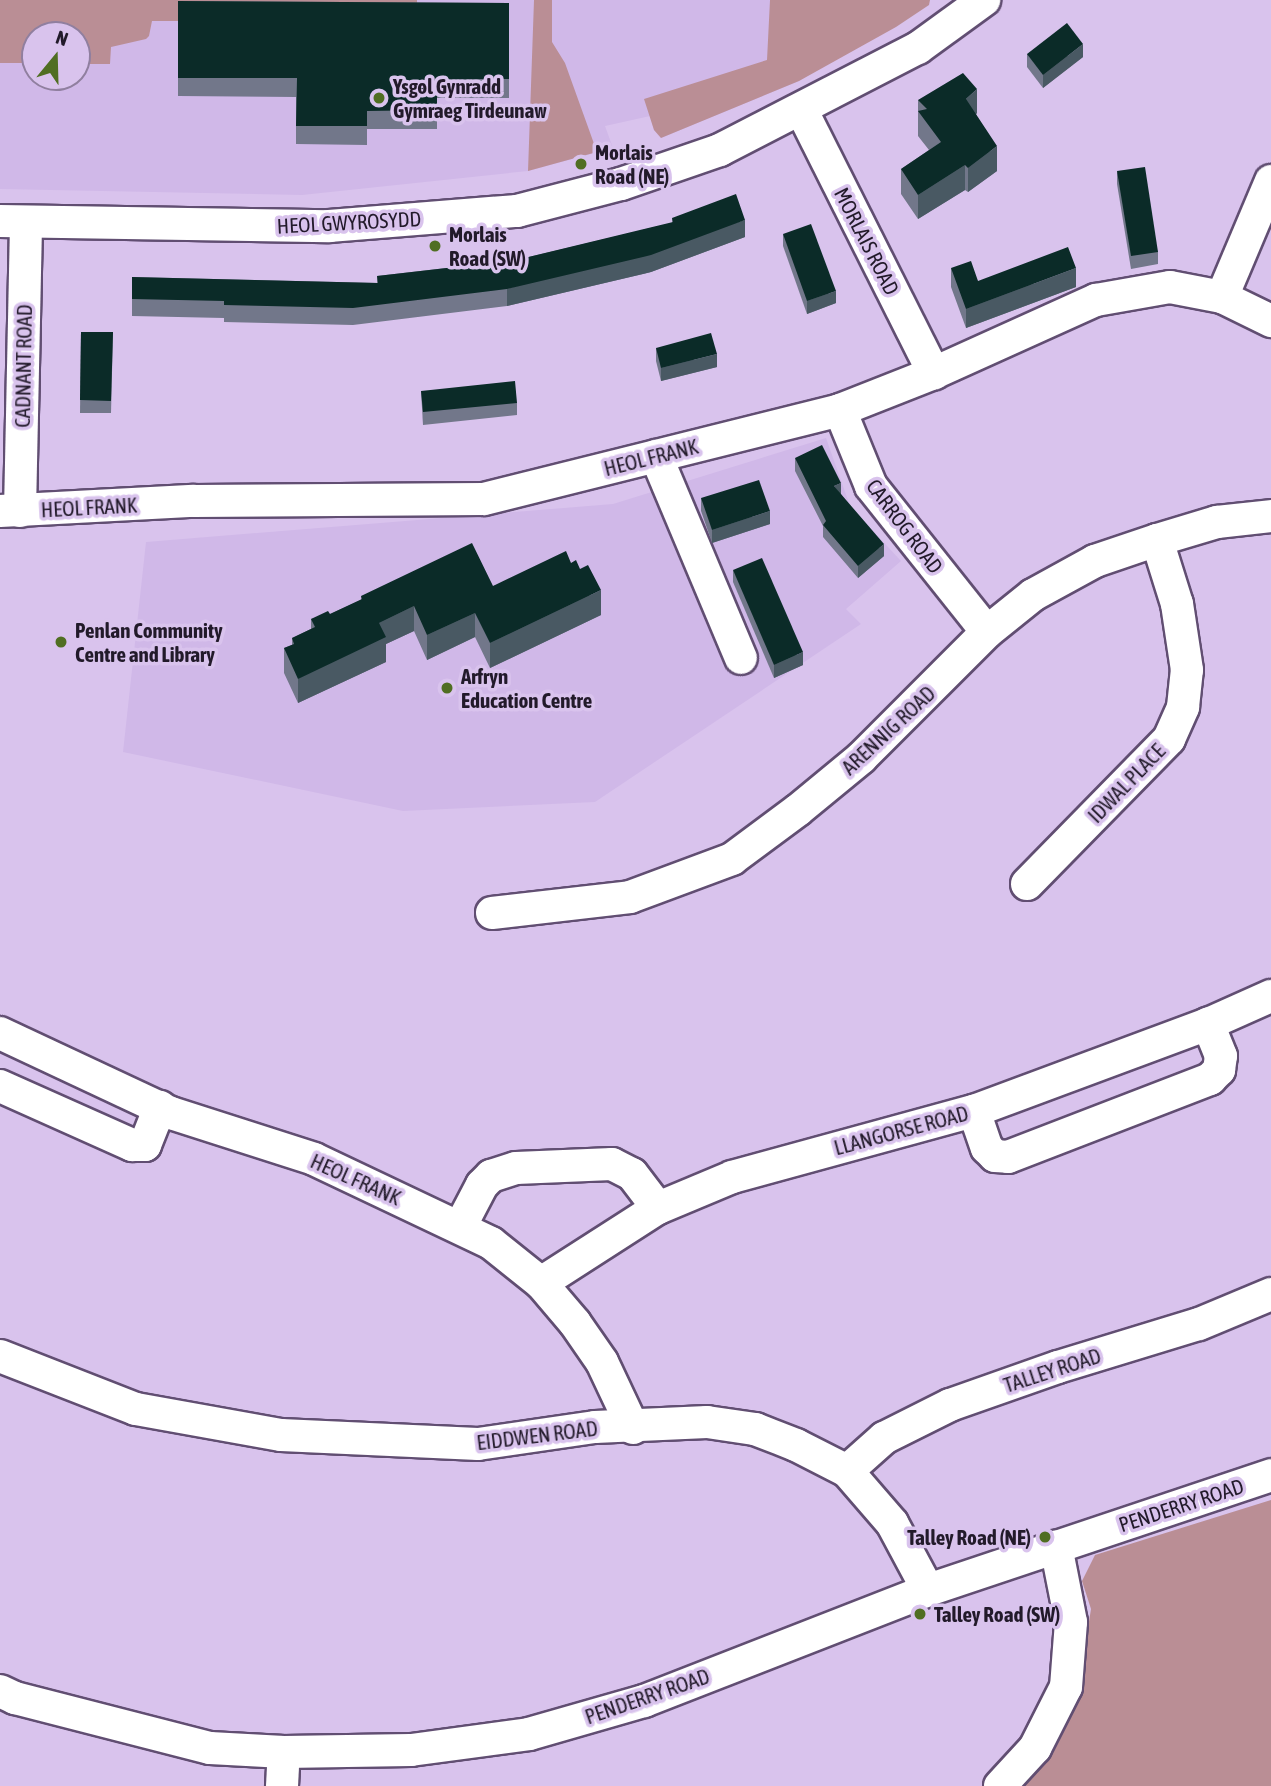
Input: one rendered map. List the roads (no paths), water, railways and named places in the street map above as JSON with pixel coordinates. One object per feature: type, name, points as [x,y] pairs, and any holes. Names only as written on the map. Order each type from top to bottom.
[{"type":"street","name":"HEOL GWYROSYDD","points":[[13,221],[329,226],[517,211],[621,184],[720,150],[918,48],[981,1]]},
{"type":"street","name":"MORLAIS ROAD","points":[[800,109],[934,373]]},
{"type":"street","points":[[1222,297],[1271,181]]},
{"type":"street","name":"CADNANT ROAD","points":[[10,511],[13,221]]},
{"type":"street","name":"HEOL FRANK","points":[[10,511],[194,501],[484,499],[840,410],[934,373],[1096,299],[1170,287],[1222,297],[1271,321]]},
{"type":"street","name":"CARROG ROAD","points":[[840,410],[871,486],[987,632]]},
{"type":"street","points":[[656,456],[741,657]]},
{"type":"street","name":"ARENNIG ROAD","points":[[492,912],[630,897],[732,859],[798,810],[861,758],[987,632],[1033,596],[1095,562],[1157,540],[1217,522],[1271,516]]},
{"type":"street","name":"IDWAL PLACE","points":[[1027,884],[1169,739],[1183,707],[1187,670],[1177,604],[1157,540]]},
{"type":"street","name":"LLANGORSE ROAD","points":[[541,1283],[658,1208],[732,1177],[974,1111],[1208,1024],[1271,996]]},
{"type":"street","points":[[974,1111],[987,1149],[995,1156],[1008,1157],[1210,1079],[1219,1070],[1221,1056],[1208,1024]]},
{"type":"street","name":"HEOL FRANK","points":[[0,1033],[160,1107],[314,1159],[491,1243],[541,1283],[575,1323],[602,1362],[633,1428]]},
{"type":"street","points":[[0,1086],[132,1145],[145,1145],[160,1107]]},
{"type":"street","points":[[460,1227],[482,1185],[491,1176],[516,1168],[612,1164],[632,1174],[643,1193],[658,1208]]},
{"type":"street","name":"TALLEY ROAD","points":[[847,1472],[884,1438],[950,1405],[1058,1367],[1199,1324],[1271,1294]]},
{"type":"street","name":"EIDDWEN ROAD","points":[[0,1356],[136,1409],[281,1435],[478,1444],[595,1427],[633,1428],[707,1422],[755,1429],[796,1445],[847,1472],[892,1523],[928,1590]]},
{"type":"street","name":"PENDERRY ROAD","points":[[0,1691],[15,1698],[211,1748],[284,1752],[411,1750],[529,1734],[644,1701],[928,1590],[1271,1475]]},
{"type":"street","points":[[1000,1786],[1035,1748],[1066,1687],[1071,1622],[1056,1546]]},
{"type":"street","points":[[282,1786],[284,1752]]},
{"type":"place","name":"Ysgol Gynradd Gymraeg Tirdeunaw","points":[[379,98]]},
{"type":"place","name":"Morlais Road (NE)","points":[[581,164]]},
{"type":"place","name":"Morlais Road (SW)","points":[[435,246]]},
{"type":"place","name":"Penlan Community Centre and Library","points":[[61,642]]},
{"type":"place","name":"Arfryn Education Centre","points":[[447,688]]},
{"type":"place","name":"Talley Road (NE)","points":[[1045,1537]]},
{"type":"place","name":"Talley Road (SW)","points":[[920,1614]]}]
